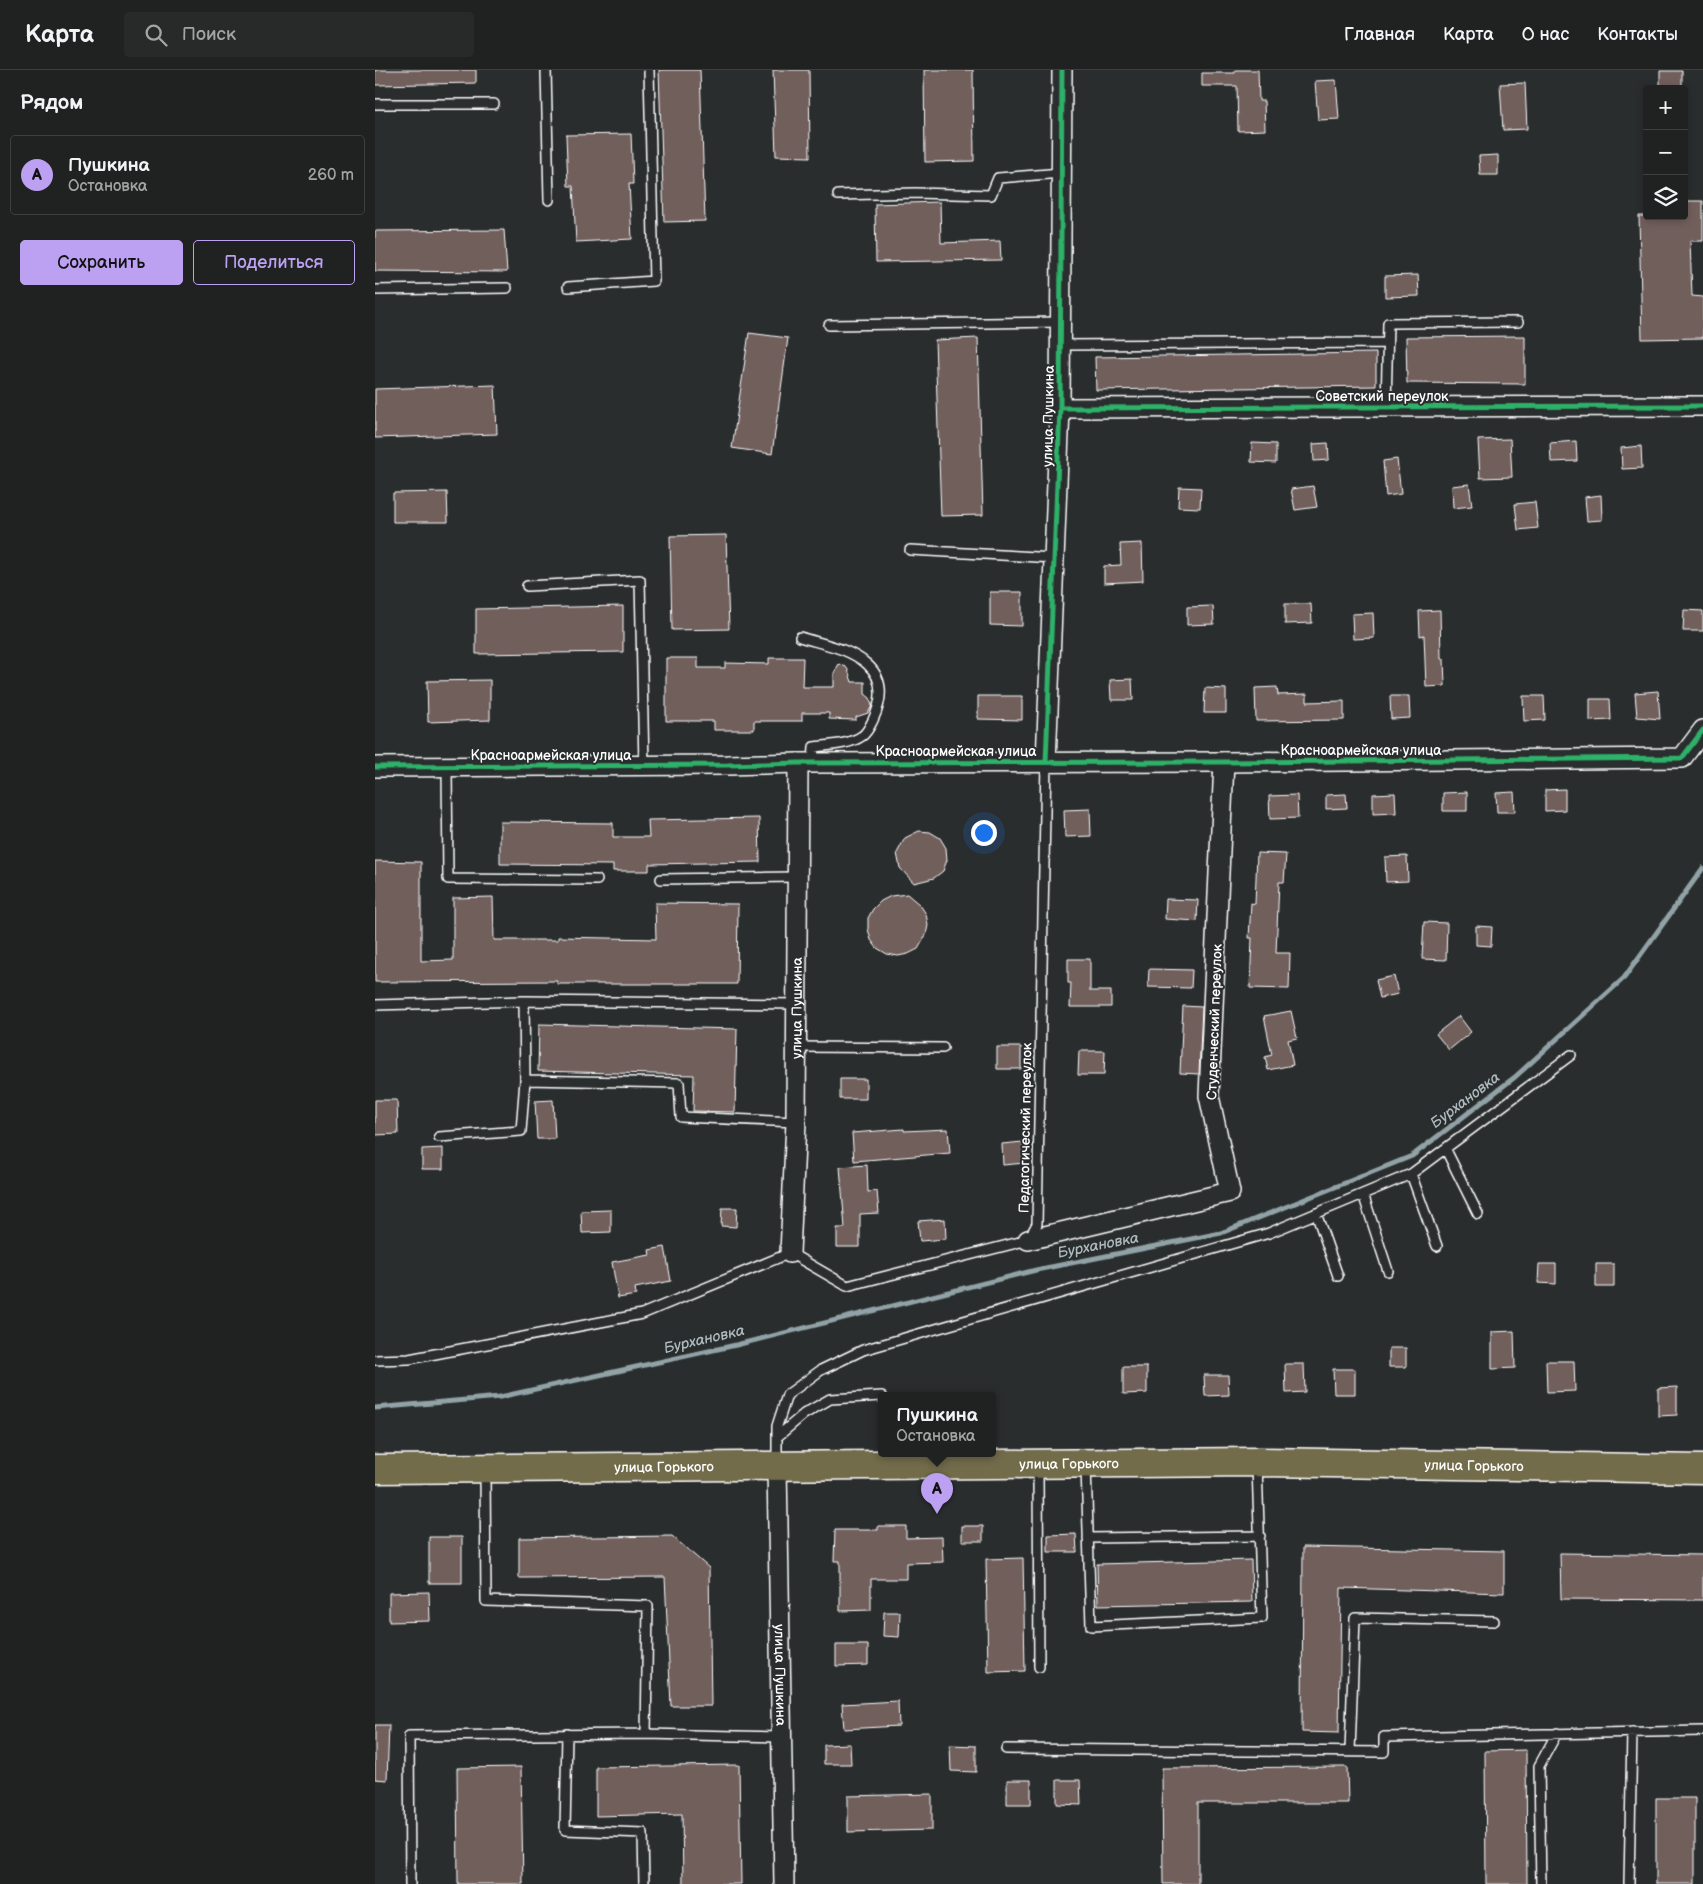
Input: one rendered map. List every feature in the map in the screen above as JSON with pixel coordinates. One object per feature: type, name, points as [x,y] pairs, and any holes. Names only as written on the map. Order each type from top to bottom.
[{"type":"main road","name":"улица Горького","points":[[375,1470],[777,1466],[910,1459],[1038,1464],[1257,1462],[1703,1469]]},
{"type":"street","name":"улица Пушкина","points":[[1046,762],[1060,408],[1062,70]]},
{"type":"street","name":"Советский переулок","points":[[1060,408],[1703,406]]},
{"type":"street","name":"Красноармейская улица","points":[[375,767],[1682,758],[1703,730]]},
{"type":"street","name":"Студенческий переулок","points":[[1027,1240],[1230,1192],[1209,1096],[1223,762]]},
{"type":"street","name":"улица Пушкина","points":[[790,1254],[796,1122],[797,877],[805,763]]},
{"type":"street","name":"улица Пушкина","points":[[777,1466],[784,1884]]},
{"type":"lane","points":[[546,70],[549,200]]},
{"type":"lane","points":[[568,287],[654,281],[649,70]]},
{"type":"lane","points":[[375,104],[494,104]]},
{"type":"lane","points":[[838,196],[991,195],[998,178],[1062,173]]},
{"type":"lane","points":[[375,290],[507,288]]},
{"type":"lane","points":[[829,325],[1061,322]]},
{"type":"lane","points":[[1386,407],[1386,342],[1388,323],[1518,322]]},
{"type":"lane","points":[[1061,345],[1386,342]]},
{"type":"lane","points":[[910,550],[1054,558]]},
{"type":"lane","points":[[527,586],[640,580],[644,766]]},
{"type":"lane","points":[[800,637],[839,649],[860,658],[875,673],[880,689],[880,706],[863,736],[848,742],[814,747],[805,763]]},
{"type":"lane","name":"Педагогический переулок","points":[[1027,1240],[1037,1224],[1046,762]]},
{"type":"lane","points":[[447,767],[448,879],[597,880]]},
{"type":"lane","points":[[661,878],[797,877]]},
{"type":"lane","points":[[439,1137],[521,1131],[525,1080],[524,1001]]},
{"type":"lane","points":[[375,1005],[524,1001],[796,1004]]},
{"type":"lane","points":[[796,1047],[943,1048]]},
{"type":"lane","points":[[777,1466],[777,1426],[787,1395],[821,1370],[863,1350],[1269,1233],[1411,1174],[1446,1150],[1571,1055]]},
{"type":"lane","points":[[525,1080],[679,1083],[681,1117],[796,1122]]},
{"type":"lane","points":[[1446,1150],[1478,1214]]},
{"type":"lane","points":[[1411,1174],[1437,1246]]},
{"type":"lane","points":[[1363,1194],[1389,1271]]},
{"type":"lane","points":[[1316,1213],[1338,1276]]},
{"type":"lane","points":[[375,1360],[409,1359],[642,1314],[790,1254],[847,1286],[1027,1240]]},
{"type":"lane","points":[[777,1437],[804,1414],[830,1399],[878,1396]]},
{"type":"lane","points":[[1086,1464],[1091,1626],[1262,1618],[1257,1462]]},
{"type":"lane","points":[[1038,1464],[1039,1667]]},
{"type":"lane","points":[[485,1469],[486,1601],[648,1606],[646,1734]]},
{"type":"lane","points":[[1088,1538],[1260,1536]]},
{"type":"lane","points":[[1351,1751],[1355,1618],[1494,1621]]},
{"type":"lane","points":[[1006,1749],[1384,1752],[1384,1736],[1703,1730]]},
{"type":"lane","points":[[1629,1884],[1632,1732]]},
{"type":"lane","points":[[1541,1884],[1539,1766],[1557,1733]]},
{"type":"lane","points":[[567,1734],[565,1830],[643,1833],[644,1884]]},
{"type":"lane","points":[[410,1884],[409,1736],[646,1734],[782,1737]]},
{"type":"building","points":[[375,70],[476,70],[476,83],[375,85]]},
{"type":"building","points":[[659,70],[700,70],[705,221],[664,222]]},
{"type":"building","points":[[773,70],[809,70],[810,157],[776,156]]},
{"type":"building","points":[[924,70],[973,70],[974,161],[925,162]]},
{"type":"building","points":[[1235,70],[1258,70],[1259,101],[1264,101],[1265,130],[1238,131],[1237,86],[1202,86],[1202,73],[1235,73]]},
{"type":"building","points":[[1660,71],[1682,71],[1682,85],[1660,85]]},
{"type":"building","points":[[1336,80],[1339,119],[1318,120],[1315,81]]},
{"type":"building","points":[[1525,83],[1527,129],[1503,130],[1500,84]]},
{"type":"building","points":[[631,134],[633,184],[629,184],[632,239],[576,242],[573,186],[568,186],[566,135]]},
{"type":"building","points":[[1498,155],[1498,175],[1480,175],[1479,156]]},
{"type":"building","points":[[1688,201],[1703,201],[1703,241],[1690,241],[1692,296],[1703,297],[1703,338],[1642,339],[1639,216],[1643,216],[1643,220],[1688,220]]},
{"type":"building","points":[[940,202],[941,243],[1000,241],[1001,260],[876,262],[875,204]]},
{"type":"building","points":[[504,230],[507,272],[375,271],[375,231]]},
{"type":"building","points":[[1418,275],[1419,296],[1385,297],[1385,276]]},
{"type":"building","points":[[749,333],[788,338],[772,454],[732,448]]},
{"type":"building","points":[[1525,336],[1525,384],[1407,383],[1406,337]]},
{"type":"building","points":[[978,338],[983,515],[941,516],[935,340]]},
{"type":"building","points":[[1376,353],[1376,386],[1096,390],[1095,357]]},
{"type":"building","points":[[495,385],[497,434],[375,438],[375,389]]},
{"type":"building","points":[[1510,439],[1512,477],[1480,478],[1478,440]]},
{"type":"building","points":[[1576,441],[1577,461],[1551,462],[1550,443]]},
{"type":"building","points":[[1252,443],[1276,444],[1276,463],[1251,462]]},
{"type":"building","points":[[1328,443],[1329,460],[1314,461],[1313,444]]},
{"type":"building","points":[[1641,446],[1642,468],[1622,469],[1621,448]]},
{"type":"building","points":[[1397,459],[1401,494],[1386,496],[1383,461]]},
{"type":"building","points":[[1469,484],[1472,506],[1453,508],[1452,486]]},
{"type":"building","points":[[1313,486],[1317,507],[1295,510],[1291,489]]},
{"type":"building","points":[[1179,487],[1201,488],[1200,508],[1178,507]]},
{"type":"building","points":[[447,492],[448,522],[393,522],[393,493]]},
{"type":"building","points":[[1601,495],[1602,520],[1587,521],[1585,497]]},
{"type":"building","points":[[1535,502],[1538,528],[1518,530],[1515,504]]},
{"type":"building","points":[[726,535],[729,629],[672,630],[670,536]]},
{"type":"building","points":[[1142,543],[1143,581],[1104,583],[1104,566],[1121,565],[1120,544]]},
{"type":"building","points":[[990,592],[1022,592],[1022,626],[990,625]]},
{"type":"building","points":[[1285,604],[1311,604],[1312,623],[1285,624]]},
{"type":"building","points":[[623,606],[623,652],[476,654],[476,609]]},
{"type":"building","points":[[1213,606],[1214,624],[1187,625],[1187,607]]},
{"type":"building","points":[[1440,610],[1441,659],[1444,659],[1445,686],[1426,687],[1424,635],[1420,636],[1419,611]]},
{"type":"building","points":[[1684,610],[1703,611],[1703,631],[1683,631]]},
{"type":"building","points":[[1373,613],[1374,638],[1353,639],[1352,614]]},
{"type":"building","points":[[666,658],[698,658],[698,668],[725,668],[725,663],[769,664],[769,658],[803,658],[802,687],[834,687],[834,673],[839,664],[846,667],[852,682],[865,682],[865,694],[870,698],[872,706],[868,713],[856,717],[856,720],[829,719],[829,713],[802,713],[802,721],[754,721],[754,730],[714,730],[714,721],[666,721]]},
{"type":"building","points":[[1132,679],[1133,700],[1111,700],[1110,680]]},
{"type":"building","points":[[490,680],[490,720],[428,722],[427,681]]},
{"type":"building","points":[[1277,687],[1278,695],[1307,694],[1307,702],[1344,701],[1344,720],[1256,721],[1255,688]]},
{"type":"building","points":[[1205,688],[1226,689],[1226,713],[1204,713]]},
{"type":"building","points":[[1658,691],[1660,719],[1637,717],[1635,693]]},
{"type":"building","points":[[978,696],[1022,696],[1022,720],[978,719]]},
{"type":"building","points":[[1390,696],[1409,696],[1410,718],[1391,719]]},
{"type":"building","points":[[1523,696],[1544,696],[1545,720],[1524,721]]},
{"type":"building","points":[[1590,699],[1610,699],[1611,720],[1590,721]]},
{"type":"building","points":[[1565,789],[1565,810],[1545,811],[1545,790]]},
{"type":"building","points":[[1467,792],[1467,811],[1443,811],[1443,793]]},
{"type":"building","points":[[1514,792],[1515,812],[1497,812],[1496,793]]},
{"type":"building","points":[[1395,793],[1396,813],[1373,814],[1373,794]]},
{"type":"building","points":[[1346,794],[1347,808],[1326,809],[1326,795]]},
{"type":"building","points":[[1297,795],[1298,818],[1270,819],[1269,796]]},
{"type":"building","points":[[1090,809],[1091,836],[1065,837],[1064,810]]},
{"type":"building","points":[[759,818],[760,862],[649,864],[649,871],[613,871],[613,865],[500,864],[500,822],[613,823],[613,837],[649,837],[648,820]]},
{"type":"building","points":[[919,831],[930,832],[940,838],[946,848],[947,860],[943,871],[934,878],[914,883],[900,868],[897,853],[905,838]]},
{"type":"building","points":[[1257,853],[1286,854],[1284,882],[1279,882],[1276,953],[1290,953],[1289,989],[1250,988],[1252,938],[1249,938],[1251,903],[1255,904]]},
{"type":"building","points":[[1407,856],[1408,881],[1386,882],[1385,857]]},
{"type":"building","points":[[375,861],[421,862],[421,961],[453,960],[453,898],[493,897],[494,940],[558,940],[558,937],[656,939],[655,903],[738,904],[737,984],[557,984],[557,981],[375,982]]},
{"type":"building","points":[[907,894],[920,905],[926,914],[928,925],[926,935],[918,949],[908,954],[898,956],[887,954],[877,948],[871,940],[868,918],[881,901],[891,896]]},
{"type":"building","points":[[1166,899],[1198,900],[1197,921],[1165,919]]},
{"type":"building","points":[[1424,922],[1447,923],[1446,960],[1422,959]]},
{"type":"building","points":[[1476,926],[1492,927],[1491,946],[1476,945]]},
{"type":"building","points":[[1068,959],[1090,959],[1090,991],[1111,991],[1111,1007],[1070,1007],[1071,983],[1068,983]]},
{"type":"building","points":[[1149,969],[1192,970],[1191,988],[1148,987]]},
{"type":"building","points":[[1394,976],[1398,994],[1380,998],[1376,980]]},
{"type":"building","points":[[1183,1006],[1202,1007],[1199,1074],[1180,1073]]},
{"type":"building","points":[[1291,1011],[1297,1038],[1288,1040],[1293,1065],[1268,1070],[1265,1057],[1272,1055],[1264,1016]]},
{"type":"building","points":[[1459,1016],[1471,1032],[1449,1050],[1436,1034]]},
{"type":"building","points":[[539,1024],[737,1029],[735,1112],[693,1111],[694,1075],[538,1071]]},
{"type":"building","points":[[997,1047],[1021,1047],[1021,1069],[997,1069]]},
{"type":"building","points":[[1079,1051],[1105,1051],[1104,1075],[1078,1075]]},
{"type":"building","points":[[840,1079],[866,1079],[866,1099],[840,1099]]},
{"type":"building","points":[[375,1100],[397,1100],[398,1134],[375,1135]]},
{"type":"building","points":[[553,1100],[555,1139],[537,1139],[535,1101]]},
{"type":"building","points":[[904,1129],[904,1131],[948,1129],[950,1153],[854,1161],[852,1133]]},
{"type":"building","points":[[1023,1142],[1025,1163],[1003,1165],[1002,1144]]},
{"type":"building","points":[[443,1148],[443,1169],[422,1169],[422,1149]]},
{"type":"building","points":[[867,1165],[868,1192],[877,1191],[879,1213],[860,1214],[860,1247],[837,1247],[837,1228],[845,1228],[840,1167]]},
{"type":"building","points":[[722,1208],[737,1208],[736,1227],[721,1226]]},
{"type":"building","points":[[611,1210],[611,1232],[582,1233],[581,1211]]},
{"type":"building","points":[[945,1219],[946,1239],[920,1241],[918,1221]]},
{"type":"building","points":[[665,1247],[671,1281],[635,1288],[636,1295],[618,1298],[612,1262],[650,1255],[649,1250]]},
{"type":"building","points":[[1539,1264],[1556,1264],[1556,1284],[1538,1283]]},
{"type":"building","points":[[1596,1264],[1614,1264],[1614,1287],[1596,1287]]},
{"type":"building","points":[[1514,1331],[1515,1368],[1492,1369],[1492,1332]]},
{"type":"building","points":[[1389,1348],[1406,1348],[1406,1367],[1389,1367]]},
{"type":"building","points":[[1546,1361],[1574,1361],[1575,1391],[1547,1392]]},
{"type":"building","points":[[1285,1364],[1304,1364],[1305,1392],[1286,1393]]},
{"type":"building","points":[[1123,1367],[1147,1367],[1147,1393],[1123,1394]]},
{"type":"building","points":[[1333,1369],[1355,1369],[1355,1394],[1334,1394]]},
{"type":"building","points":[[1204,1375],[1228,1375],[1229,1395],[1205,1396]]},
{"type":"building","points":[[1677,1387],[1677,1415],[1658,1416],[1658,1388]]},
{"type":"building","points":[[878,1526],[906,1526],[906,1538],[942,1537],[943,1562],[906,1563],[906,1579],[871,1579],[871,1610],[840,1611],[840,1561],[834,1561],[835,1530],[878,1530]]},
{"type":"building","points":[[962,1526],[983,1526],[983,1541],[962,1541]]},
{"type":"building","points":[[1076,1534],[1077,1552],[1048,1552],[1048,1535]]},
{"type":"building","points":[[672,1536],[709,1568],[711,1706],[671,1706],[665,1577],[519,1578],[519,1538]]},
{"type":"building","points":[[429,1537],[462,1537],[462,1583],[429,1583]]},
{"type":"building","points":[[1303,1547],[1504,1551],[1504,1593],[1341,1588],[1339,1733],[1302,1732]]},
{"type":"building","points":[[1560,1553],[1703,1555],[1703,1600],[1561,1599]]},
{"type":"building","points":[[1023,1558],[1025,1671],[988,1672],[986,1559]]},
{"type":"building","points":[[1251,1560],[1252,1602],[1098,1605],[1097,1564]]},
{"type":"building","points":[[429,1592],[430,1621],[389,1622],[389,1593]]},
{"type":"building","points":[[884,1612],[900,1612],[899,1637],[883,1636]]},
{"type":"building","points":[[836,1645],[868,1645],[868,1665],[836,1666]]},
{"type":"building","points":[[898,1701],[899,1726],[844,1729],[842,1704]]},
{"type":"building","points":[[375,1725],[389,1725],[387,1780],[375,1779]]},
{"type":"building","points":[[850,1744],[851,1764],[824,1764],[824,1745]]},
{"type":"building","points":[[950,1745],[976,1746],[976,1772],[951,1771]]},
{"type":"building","points":[[1526,1750],[1527,1884],[1486,1884],[1485,1751]]},
{"type":"building","points":[[739,1765],[741,1884],[683,1884],[682,1814],[596,1816],[596,1767]]},
{"type":"building","points":[[521,1767],[523,1884],[458,1884],[457,1768]]},
{"type":"building","points":[[1347,1767],[1348,1803],[1198,1803],[1198,1884],[1163,1884],[1162,1768]]},
{"type":"building","points":[[1007,1780],[1031,1780],[1031,1804],[1007,1804]]},
{"type":"building","points":[[1057,1780],[1080,1780],[1081,1805],[1057,1804]]},
{"type":"building","points":[[932,1794],[932,1830],[848,1832],[848,1796]]},
{"type":"building","points":[[1656,1798],[1695,1798],[1695,1884],[1656,1884]]},
{"type":"waterway","name":"Бурхановка","points":[[375,1408],[500,1397],[736,1345],[1036,1270],[1221,1233],[1412,1156],[1515,1077],[1624,978],[1703,868]]},
{"type":"cycle path","points":[[1046,762],[1060,408],[1062,70]]},
{"type":"cycle path","points":[[1060,408],[1703,406]]},
{"type":"cycle path","points":[[375,767],[1682,758],[1703,730]]},
{"type":"place","name":"Пушкина","points":[[937,1514]]}]
